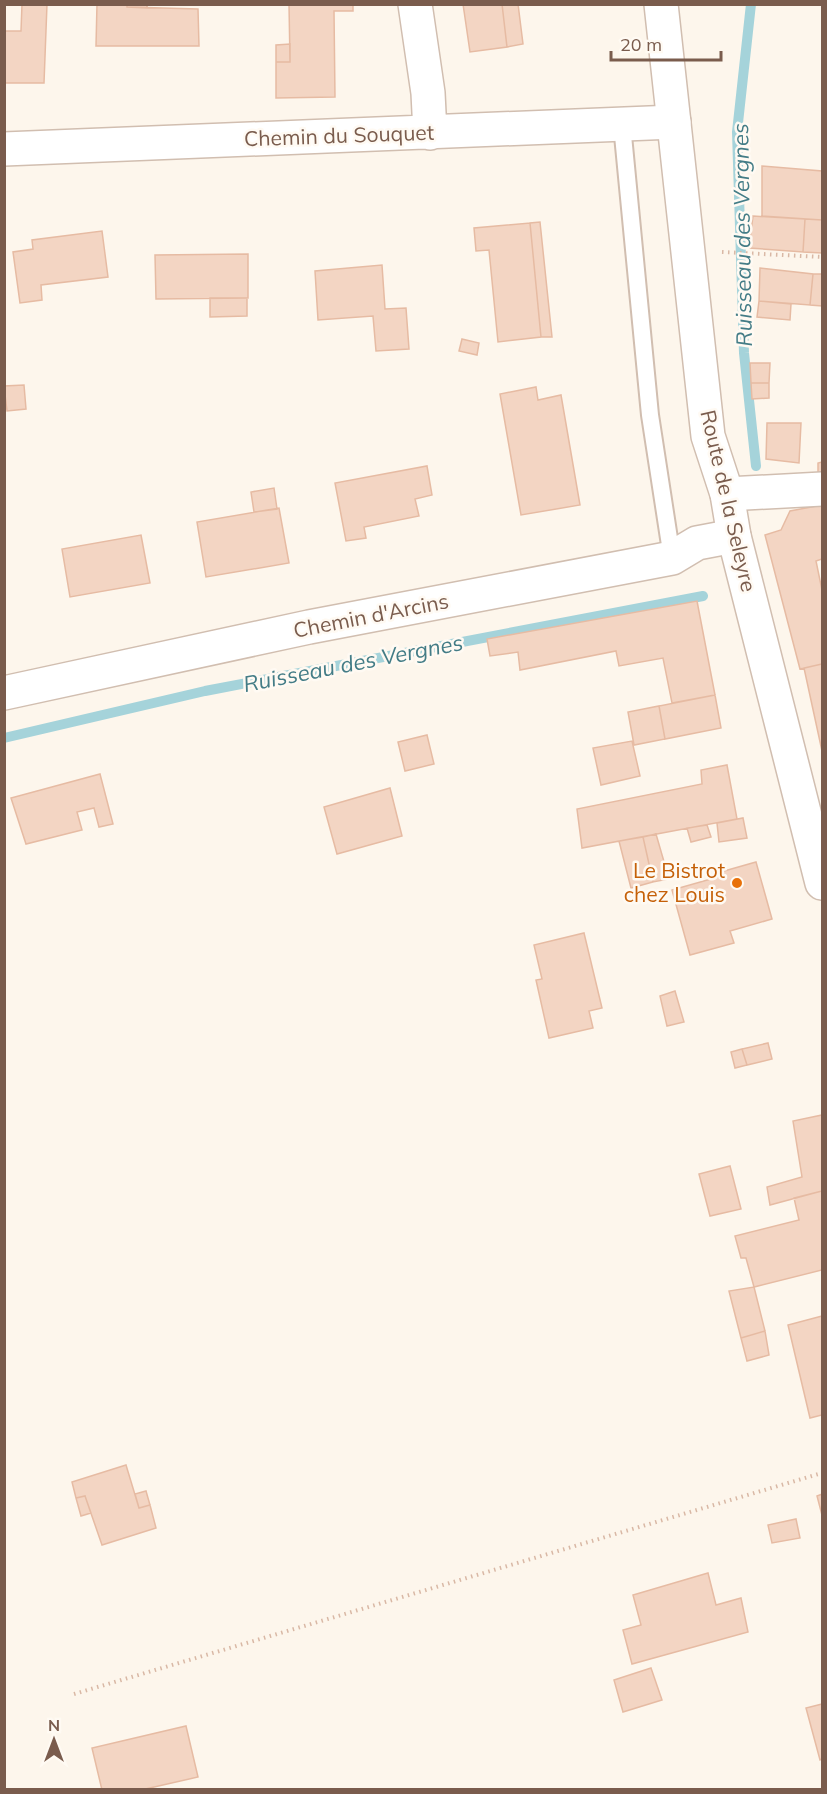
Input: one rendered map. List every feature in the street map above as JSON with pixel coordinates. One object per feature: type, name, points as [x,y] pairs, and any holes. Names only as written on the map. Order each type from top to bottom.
[{"type":"street","points":[[415,4],[428,93],[430,133]]},
{"type":"street","name":"Route de la Seleyre","points":[[662,4],[708,436],[727,494],[735,536],[822,883]]},
{"type":"street","name":"Chemin du Souquet","points":[[4,148],[674,122]]},
{"type":"street","points":[[727,494],[822,489]]},
{"type":"street","name":"Chemin d'Arcins","points":[[4,693],[309,627],[672,558],[697,543],[735,536]]},
{"type":"lane","points":[[621,125],[650,415],[672,558]]},
{"type":"path","points":[[688,251],[822,257]]},
{"type":"path","points":[[74,1694],[822,1473]]},
{"type":"building","points":[[22,4],[47,4],[44,83],[4,83],[4,31],[21,31]]},
{"type":"building","points":[[97,4],[198,9],[199,46],[96,46]]},
{"type":"building","points":[[127,4],[147,4],[147,8],[127,7]]},
{"type":"building","points":[[289,4],[353,4],[353,11],[334,11],[335,97],[276,98],[276,62],[290,62]]},
{"type":"building","points":[[463,4],[502,4],[507,47],[470,52]]},
{"type":"building","points":[[502,4],[518,4],[523,44],[507,47]]},
{"type":"building","points":[[290,44],[290,62],[276,62],[276,45]]},
{"type":"building","points":[[762,166],[822,171],[822,220],[762,216]]},
{"type":"building","points":[[753,216],[805,219],[803,252],[749,248]]},
{"type":"building","points":[[805,219],[822,220],[822,253],[803,252]]},
{"type":"building","points":[[540,222],[552,337],[541,337],[530,223]]},
{"type":"building","points":[[530,223],[541,337],[498,342],[489,250],[476,251],[474,228]]},
{"type":"building","points":[[102,231],[108,277],[41,285],[42,300],[20,303],[13,252],[33,249],[32,240]]},
{"type":"building","points":[[248,254],[248,298],[156,299],[155,255]]},
{"type":"building","points":[[382,265],[385,309],[406,308],[409,349],[376,351],[373,316],[318,320],[315,271]]},
{"type":"building","points":[[760,268],[813,274],[810,305],[759,301]]},
{"type":"building","points":[[813,274],[822,274],[822,306],[810,305]]},
{"type":"building","points":[[210,298],[247,298],[247,316],[210,317]]},
{"type":"building","points":[[759,301],[791,304],[790,320],[757,317]]},
{"type":"building","points":[[462,339],[479,343],[477,355],[459,351]]},
{"type":"building","points":[[750,363],[770,363],[769,383],[751,383]]},
{"type":"building","points":[[751,383],[769,383],[769,398],[752,399]]},
{"type":"building","points":[[24,385],[26,409],[7,411],[4,386]]},
{"type":"building","points":[[536,387],[538,400],[561,395],[580,505],[521,515],[500,394]]},
{"type":"building","points":[[767,423],[801,423],[799,463],[766,459]]},
{"type":"building","points":[[822,462],[822,475],[818,475],[818,463]]},
{"type":"building","points":[[427,466],[432,495],[415,499],[419,516],[364,527],[366,538],[346,541],[335,483]]},
{"type":"building","points":[[274,488],[277,509],[254,512],[251,492]]},
{"type":"building","points":[[822,505],[822,559],[816,561],[822,590],[822,664],[800,669],[765,535],[781,530],[790,511]]},
{"type":"building","points":[[279,508],[289,563],[206,577],[197,522]]},
{"type":"building","points":[[141,535],[150,583],[70,597],[62,549]]},
{"type":"building","points":[[697,601],[715,695],[672,703],[663,658],[619,666],[616,651],[520,670],[518,652],[490,656],[487,639]]},
{"type":"building","points":[[822,664],[822,751],[804,668]]},
{"type":"building","points":[[715,695],[721,728],[665,739],[659,706]]},
{"type":"building","points":[[659,706],[665,739],[634,745],[628,712]]},
{"type":"building","points":[[427,735],[434,764],[405,771],[398,742]]},
{"type":"building","points":[[632,741],[640,776],[601,785],[593,748]]},
{"type":"building","points":[[727,765],[737,819],[582,848],[577,809],[702,784],[701,770]]},
{"type":"building","points":[[100,774],[113,824],[99,827],[94,808],[77,812],[82,830],[26,844],[11,798]]},
{"type":"building","points":[[390,788],[402,836],[337,854],[324,807]]},
{"type":"building","points":[[743,818],[747,838],[719,842],[717,823]]},
{"type":"building","points":[[707,825],[711,837],[691,842],[687,828]]},
{"type":"building","points":[[656,834],[669,879],[653,882],[643,837]]},
{"type":"building","points":[[643,837],[653,882],[631,888],[619,841]]},
{"type":"building","points":[[756,862],[772,919],[730,931],[734,943],[690,955],[672,890],[718,877],[717,873]]},
{"type":"building","points":[[584,933],[602,1008],[589,1011],[593,1028],[549,1038],[536,980],[542,979],[534,945]]},
{"type":"building","points":[[675,991],[684,1022],[667,1026],[660,996]]},
{"type":"building","points":[[768,1043],[772,1059],[747,1065],[742,1049]]},
{"type":"building","points":[[742,1049],[747,1065],[735,1068],[731,1052]]},
{"type":"building","points":[[822,1115],[822,1191],[770,1205],[767,1187],[802,1177],[793,1121]]},
{"type":"building","points":[[730,1166],[741,1209],[710,1216],[699,1174]]},
{"type":"building","points":[[822,1191],[822,1270],[754,1287],[746,1258],[741,1258],[735,1236],[799,1220],[794,1198]]},
{"type":"building","points":[[754,1287],[765,1331],[741,1338],[729,1291]]},
{"type":"building","points":[[822,1316],[822,1415],[810,1418],[788,1325]]},
{"type":"building","points":[[765,1331],[769,1355],[747,1361],[741,1338]]},
{"type":"building","points":[[126,1465],[139,1508],[150,1505],[156,1528],[102,1545],[85,1496],[76,1498],[72,1482]]},
{"type":"building","points":[[146,1491],[150,1505],[139,1508],[135,1494]]},
{"type":"building","points":[[822,1494],[822,1515],[817,1496]]},
{"type":"building","points":[[85,1496],[91,1513],[81,1516],[76,1498]]},
{"type":"building","points":[[796,1519],[800,1538],[772,1543],[768,1525]]},
{"type":"building","points":[[708,1573],[716,1605],[741,1598],[748,1632],[632,1664],[623,1630],[641,1625],[633,1595]]},
{"type":"building","points":[[651,1668],[662,1700],[623,1712],[614,1680]]},
{"type":"building","points":[[822,1704],[822,1759],[820,1760],[806,1708]]},
{"type":"building","points":[[186,1726],[198,1777],[141,1790],[102,1790],[92,1748]]},
{"type":"waterway","name":"Ruisseau des Vergnes","points":[[751,4],[737,132],[744,353],[756,466]]},
{"type":"waterway","name":"Ruisseau des Vergnes","points":[[4,738],[205,691],[703,596]]},
{"type":"place","name":"Le Bistrot chez Louis","points":[[737,883]]}]
